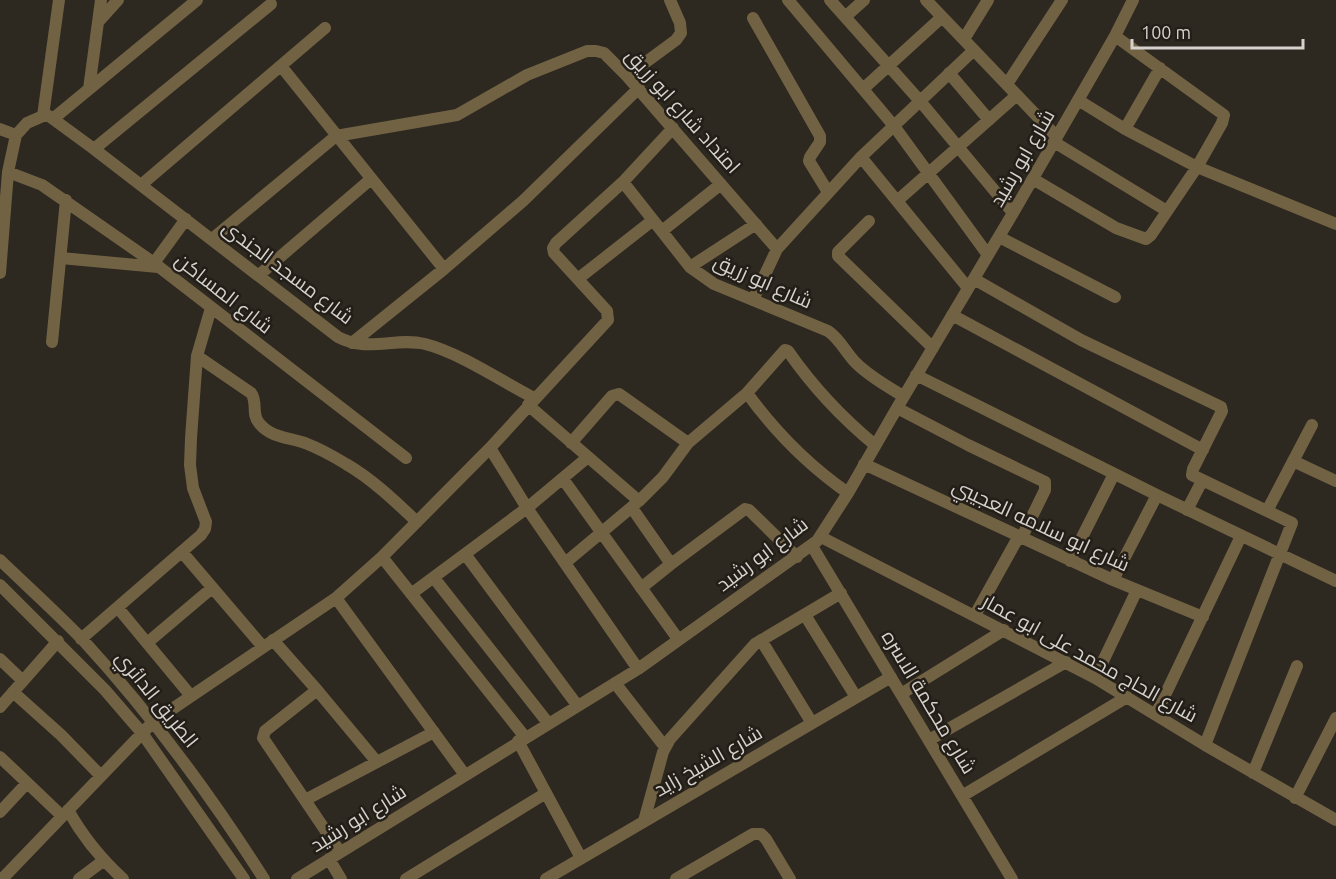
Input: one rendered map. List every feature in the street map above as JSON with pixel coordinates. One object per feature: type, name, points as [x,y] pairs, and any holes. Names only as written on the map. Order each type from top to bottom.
[{"type":"street","points":[[48,117],[59,0]]},
{"type":"street","points":[[89,89],[101,0]]},
{"type":"street","points":[[99,21],[118,0]]},
{"type":"street","points":[[0,273],[3,199],[16,135],[27,123],[48,117],[89,89],[197,0]]},
{"type":"street","points":[[627,76],[676,40],[681,33],[680,23],[670,0]]},
{"type":"street","points":[[788,0],[894,126],[988,255]]},
{"type":"street","points":[[830,0],[1013,213]]},
{"type":"street","points":[[844,17],[864,0]]},
{"type":"street","points":[[926,0],[1007,84],[1055,140],[1167,211]]},
{"type":"street","points":[[964,39],[988,0]]},
{"type":"street","points":[[1007,84],[1062,0]]},
{"type":"street","name":"شارع ابو رشيد","points":[[297,879],[638,669],[797,557],[816,541],[848,493],[903,396],[1033,179],[1115,36],[1133,0]]},
{"type":"street","points":[[94,149],[271,4]]},
{"type":"street","points":[[863,89],[942,17]]},
{"type":"street","points":[[753,18],[820,136],[820,142],[809,161],[828,192]]},
{"type":"street","points":[[141,185],[325,28]]},
{"type":"street","points":[[1033,179],[1116,228],[1143,238],[1150,237],[1197,167],[1222,123],[1224,115],[1115,36]]},
{"type":"street","points":[[753,300],[777,249],[861,157],[974,50]]},
{"type":"street","name":"امتداد شارع ابو زريق","points":[[336,136],[457,115],[528,75],[587,51],[604,53],[639,88],[777,249]]},
{"type":"street","points":[[280,66],[444,269]]},
{"type":"street","points":[[1125,129],[1160,68]]},
{"type":"street","points":[[949,73],[989,120]]},
{"type":"street","points":[[352,343],[444,269],[523,201],[639,88]]},
{"type":"street","points":[[897,201],[1017,95]]},
{"type":"street","points":[[1078,100],[1125,129],[1197,167],[1336,224]]},
{"type":"street","name":"شارع مسجد الجندى","points":[[48,117],[259,274],[338,337],[352,343],[371,345],[413,342],[427,345],[447,352],[531,402],[635,504],[671,564]]},
{"type":"street","points":[[2,879],[153,722],[336,598],[382,557],[490,448],[608,320],[607,311],[554,253],[553,248],[623,182],[673,128]]},
{"type":"street","points":[[0,129],[16,135]]},
{"type":"street","points":[[212,239],[336,136]]},
{"type":"street","points":[[861,157],[897,201],[971,283],[1081,340],[1221,407],[1222,411],[1192,473],[1195,477],[1292,523],[1205,745]]},
{"type":"street","name":"شارع المساكن","points":[[8,172],[42,185],[157,265],[406,459]]},
{"type":"street","points":[[259,274],[371,179]]},
{"type":"street","name":"شارع ابو زريق","points":[[623,182],[690,267],[714,284],[831,334],[855,362],[903,396]]},
{"type":"street","points":[[662,231],[721,184]]},
{"type":"street","points":[[52,342],[66,200]]},
{"type":"street","points":[[61,258],[157,265],[186,219]]},
{"type":"street","points":[[579,278],[653,219]]},
{"type":"street","points":[[869,221],[838,252],[838,256],[933,348]]},
{"type":"street","points":[[690,267],[756,224]]},
{"type":"street","points":[[999,237],[1115,297]]},
{"type":"street","points":[[81,639],[182,552],[205,529],[206,522],[193,489],[190,438],[197,356],[211,308]]},
{"type":"street","points":[[952,315],[1203,450]]},
{"type":"street","points":[[565,563],[602,533],[663,477],[688,443],[747,393],[783,351],[788,351],[830,405],[875,445]]},
{"type":"street","points":[[197,356],[251,393],[255,400],[255,416],[269,432],[275,436],[305,443],[346,464],[373,482],[417,522]]},
{"type":"street","points":[[916,375],[1156,495],[1336,581]]},
{"type":"street","points":[[747,393],[782,438],[810,464],[848,493]]},
{"type":"street","points":[[571,443],[612,396],[619,394],[688,443]]},
{"type":"street","points":[[897,408],[1045,482],[1045,490],[975,615]]},
{"type":"street","points":[[1267,511],[1312,425]]},
{"type":"street","points":[[490,448],[527,508],[638,669]]},
{"type":"street","points":[[411,594],[527,508],[588,457]]},
{"type":"street","points":[[1293,461],[1336,481]]},
{"type":"street","name":"شارع ابو سلامه العجيبي","points":[[864,464],[1070,561],[1203,617]]},
{"type":"street","points":[[1070,561],[1114,474]]},
{"type":"street","points":[[563,479],[678,639]]},
{"type":"street","points":[[1187,510],[1202,480]]},
{"type":"street","points":[[1113,580],[1156,495]]},
{"type":"street","points":[[641,588],[744,509],[749,510],[797,557]]},
{"type":"street","points":[[1156,714],[1241,536]]},
{"type":"street","name":"شارع محكمة الاسره","points":[[816,541],[841,593],[1012,879]]},
{"type":"street","name":"شارع الحاج محمد على ابو عمار","points":[[816,541],[975,615],[1095,678],[1205,745],[1336,820]]},
{"type":"street","points":[[182,552],[212,588],[317,690],[377,762]]},
{"type":"street","points":[[465,554],[577,705]]},
{"type":"street","points":[[382,557],[521,739],[546,793],[581,858]]},
{"type":"street","name":"الطريق الدائري","points":[[0,560],[81,639],[153,722],[224,816],[264,879]]},
{"type":"street","points":[[434,578],[548,723]]},
{"type":"street","name":"الطريق الدائري","points":[[0,585],[58,641],[142,733],[244,879]]},
{"type":"street","points":[[147,643],[212,588]]},
{"type":"street","points":[[1095,678],[1137,590]]},
{"type":"street","points":[[644,820],[665,747],[761,640],[841,593]]},
{"type":"street","points":[[336,598],[465,775]]},
{"type":"street","points":[[118,608],[190,696]]},
{"type":"street","points":[[805,615],[856,697]]},
{"type":"street","points":[[901,694],[1004,630]]},
{"type":"street","points":[[761,640],[812,723]]},
{"type":"street","points":[[0,707],[58,641]]},
{"type":"street","points":[[0,659],[23,681]]},
{"type":"street","points":[[929,740],[1065,662]]},
{"type":"street","points":[[1253,773],[1297,666]]},
{"type":"street","name":"شارع الشيخ زايد","points":[[546,879],[891,677]]},
{"type":"street","points":[[615,682],[665,747]]},
{"type":"street","points":[[317,690],[263,735],[264,740],[305,800],[335,855],[341,879]]},
{"type":"street","points":[[13,693],[61,735],[101,776]]},
{"type":"street","points":[[962,796],[1127,697]]},
{"type":"street","points":[[1296,798],[1336,718]]},
{"type":"street","points":[[305,800],[434,732]]},
{"type":"street","points":[[0,757],[27,783],[65,813],[103,861],[123,879]]},
{"type":"street","points":[[0,812],[27,783]]},
{"type":"street","points":[[409,878],[546,793]]},
{"type":"street","points":[[676,879],[753,834],[761,834],[790,879]]},
{"type":"street","points":[[79,879],[103,861]]}]
